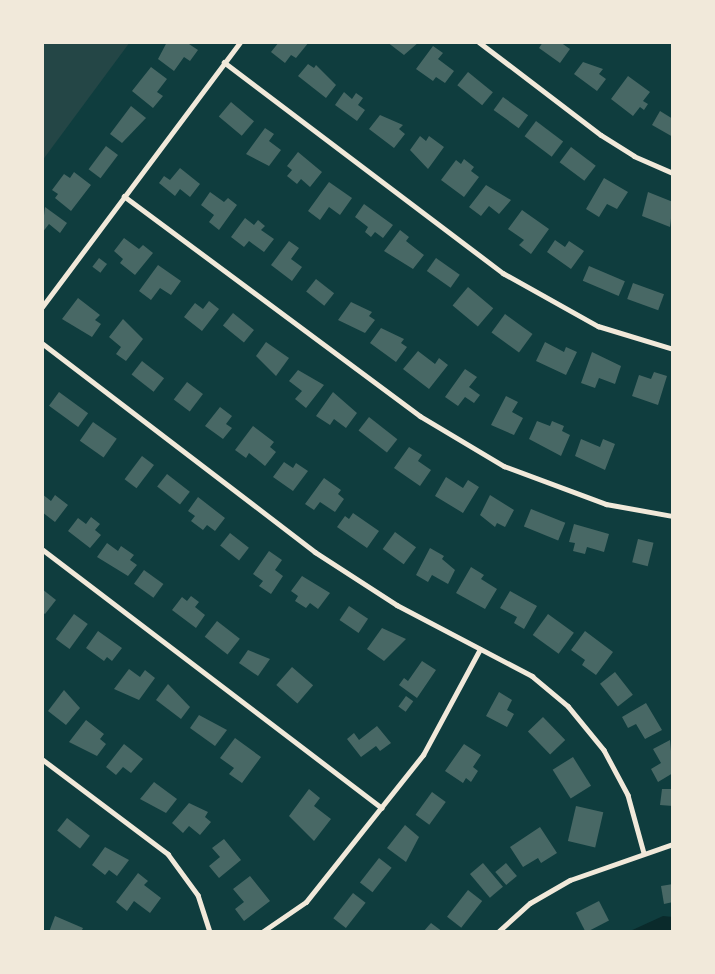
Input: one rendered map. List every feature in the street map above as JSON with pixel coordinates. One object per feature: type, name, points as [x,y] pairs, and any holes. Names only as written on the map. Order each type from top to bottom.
[{"type":"street","points":[[42,307],[240,42]]},
{"type":"street","points":[[479,42],[601,135],[634,156],[673,173]]},
{"type":"street","points":[[224,62],[503,273],[598,326],[673,349]]},
{"type":"street","points":[[124,196],[420,416],[504,466],[606,504],[673,516]]},
{"type":"street","points":[[42,343],[315,552],[397,605],[532,676],[568,706],[604,750],[628,795],[644,853]]},
{"type":"street","points":[[42,549],[382,808]]},
{"type":"street","points":[[262,932],[306,902],[382,808],[441,727],[480,649]]},
{"type":"street","points":[[42,759],[168,854],[198,895],[210,932]]},
{"type":"street","points":[[498,932],[530,903],[570,880],[673,844]]},
{"type":"shaded area","points":[[42,42],[130,42],[42,161]]},
{"type":"shaded area","points":[[663,916],[673,917],[673,932],[628,932]]},
{"type":"building","points":[[167,42],[186,42],[198,50],[190,61],[184,57],[174,71],[158,59]]},
{"type":"building","points":[[279,42],[309,42],[296,58],[291,55],[285,63],[271,52]]},
{"type":"building","points":[[387,42],[419,42],[404,55]]},
{"type":"building","points":[[543,42],[560,42],[570,49],[560,63],[539,48]]},
{"type":"building","points":[[433,46],[443,53],[438,59],[454,71],[445,83],[436,77],[433,81],[416,69]]},
{"type":"building","points":[[583,62],[603,69],[599,74],[606,79],[597,91],[574,74]]},
{"type":"building","points":[[308,64],[314,68],[316,65],[336,85],[326,98],[298,76]]},
{"type":"building","points":[[151,67],[167,79],[157,92],[163,96],[153,108],[132,91]]},
{"type":"building","points":[[468,72],[493,92],[482,105],[457,85]]},
{"type":"building","points":[[628,76],[650,92],[643,101],[648,104],[644,110],[640,107],[633,116],[611,99]]},
{"type":"building","points":[[344,92],[352,99],[356,93],[363,98],[358,105],[365,110],[357,121],[335,105]]},
{"type":"building","points":[[503,97],[528,115],[519,128],[494,110]]},
{"type":"building","points":[[231,102],[254,121],[242,136],[219,117]]},
{"type":"building","points":[[131,106],[146,118],[122,143],[110,134]]},
{"type":"building","points":[[660,111],[673,119],[673,137],[652,125]]},
{"type":"building","points":[[380,115],[403,125],[399,129],[405,134],[394,148],[369,129]]},
{"type":"building","points":[[536,121],[563,141],[552,157],[525,136]]},
{"type":"building","points":[[265,128],[274,134],[269,141],[281,150],[269,166],[246,154]]},
{"type":"building","points":[[420,136],[426,141],[429,136],[444,147],[428,169],[410,150]]},
{"type":"building","points":[[106,146],[118,155],[101,178],[89,169]]},
{"type":"building","points":[[571,147],[596,166],[584,181],[560,162]]},
{"type":"building","points":[[298,152],[322,172],[310,187],[301,179],[297,184],[287,176],[292,170],[287,166]]},
{"type":"building","points":[[464,159],[474,167],[471,171],[479,177],[464,197],[441,180],[456,160],[461,164]]},
{"type":"building","points":[[180,168],[200,184],[190,197],[180,189],[175,196],[159,183],[164,176],[170,180]]},
{"type":"building","points":[[74,172],[91,185],[71,211],[55,198],[58,194],[52,190],[64,174],[70,178]]},
{"type":"building","points":[[604,178],[628,192],[617,209],[607,204],[599,217],[586,209]]},
{"type":"building","points":[[329,182],[352,198],[340,215],[329,207],[320,220],[308,211]]},
{"type":"building","points":[[486,185],[511,200],[499,214],[489,206],[481,216],[469,207]]},
{"type":"building","points":[[210,192],[224,202],[228,198],[237,205],[219,230],[209,222],[214,215],[201,205]]},
{"type":"building","points":[[648,192],[673,202],[670,227],[642,216]]},
{"type":"building","points":[[364,204],[393,225],[383,238],[375,232],[371,237],[365,232],[368,227],[355,217]]},
{"type":"building","points":[[45,207],[67,223],[60,233],[49,224],[42,233]]},
{"type":"building","points":[[522,210],[549,229],[531,254],[519,245],[524,240],[508,229]]},
{"type":"building","points":[[245,218],[254,225],[258,220],[265,226],[261,230],[274,239],[264,252],[249,241],[244,247],[231,237]]},
{"type":"building","points":[[400,230],[409,237],[406,241],[424,255],[413,269],[384,251]]},
{"type":"building","points":[[124,238],[139,249],[143,245],[153,253],[135,275],[120,263],[123,259],[114,251]]},
{"type":"building","points":[[555,240],[565,247],[569,241],[584,251],[571,269],[547,252]]},
{"type":"building","points":[[289,241],[299,248],[291,259],[302,267],[292,281],[271,265]]},
{"type":"building","points":[[99,258],[107,264],[100,273],[92,267]]},
{"type":"building","points":[[436,258],[460,275],[451,288],[427,271]]},
{"type":"building","points":[[158,265],[181,281],[171,295],[160,288],[151,300],[139,291]]},
{"type":"building","points":[[589,266],[625,281],[619,296],[583,281]]},
{"type":"building","points":[[316,279],[334,293],[324,306],[306,292]]},
{"type":"building","points":[[633,283],[664,294],[658,310],[627,299]]},
{"type":"building","points":[[468,287],[493,308],[478,327],[453,305]]},
{"type":"building","points":[[78,298],[100,315],[95,320],[101,324],[92,337],[62,319]]},
{"type":"building","points":[[209,301],[219,309],[202,331],[184,317],[195,303],[203,309]]},
{"type":"building","points":[[351,302],[372,312],[369,316],[375,320],[365,333],[338,320]]},
{"type":"building","points":[[233,313],[254,330],[244,342],[223,325]]},
{"type":"building","points":[[505,314],[533,334],[519,353],[491,333]]},
{"type":"building","points":[[123,319],[143,339],[126,361],[116,354],[121,347],[109,337]]},
{"type":"building","points":[[381,328],[404,339],[401,343],[407,347],[396,362],[370,343]]},
{"type":"building","points":[[266,342],[289,358],[276,376],[256,356]]},
{"type":"building","points":[[545,342],[564,352],[566,347],[577,352],[566,375],[536,361]]},
{"type":"building","points":[[418,351],[435,364],[439,358],[448,365],[429,389],[403,369]]},
{"type":"building","points":[[592,352],[621,366],[615,384],[599,378],[595,388],[581,383]]},
{"type":"building","points":[[142,361],[164,378],[154,392],[132,374]]},
{"type":"building","points":[[465,369],[477,377],[469,387],[480,395],[474,403],[465,397],[458,406],[445,397]]},
{"type":"building","points":[[298,370],[324,385],[306,408],[295,399],[302,391],[289,381]]},
{"type":"building","points":[[654,372],[667,376],[658,405],[632,396],[639,375],[651,379]]},
{"type":"building","points":[[187,382],[203,394],[190,412],[174,400]]},
{"type":"building","points":[[59,392],[88,413],[78,427],[49,406]]},
{"type":"building","points":[[333,392],[357,413],[346,428],[334,419],[330,425],[316,416]]},
{"type":"building","points":[[506,396],[518,402],[512,412],[523,418],[514,435],[491,425]]},
{"type":"building","points":[[220,407],[232,416],[226,424],[232,428],[223,439],[205,426]]},
{"type":"building","points":[[369,417],[397,439],[387,453],[359,430]]},
{"type":"building","points":[[537,421],[550,426],[552,421],[564,426],[562,431],[570,435],[561,456],[529,439]]},
{"type":"building","points":[[93,422],[117,439],[104,457],[80,441]]},
{"type":"building","points":[[253,426],[274,442],[270,447],[276,452],[265,466],[249,453],[246,458],[235,450]]},
{"type":"building","points":[[581,439],[600,447],[603,439],[615,444],[605,470],[575,456]]},
{"type":"building","points":[[409,447],[422,455],[418,461],[431,470],[420,486],[394,468]]},
{"type":"building","points":[[142,456],[154,465],[137,488],[125,479]]},
{"type":"building","points":[[284,462],[293,468],[296,463],[308,471],[293,491],[273,477]]},
{"type":"building","points":[[167,474],[190,492],[180,504],[157,487]]},
{"type":"building","points":[[446,477],[463,488],[468,480],[479,487],[463,513],[435,496]]},
{"type":"building","points":[[324,478],[341,490],[338,494],[344,499],[335,512],[320,502],[314,510],[305,504]]},
{"type":"building","points":[[42,494],[51,501],[55,495],[68,505],[55,522],[42,512]]},
{"type":"building","points":[[490,495],[514,510],[505,527],[497,523],[495,527],[480,515]]},
{"type":"building","points":[[198,497],[225,518],[215,531],[207,525],[203,530],[191,521],[195,516],[188,511]]},
{"type":"building","points":[[531,509],[565,523],[558,540],[524,527]]},
{"type":"building","points":[[353,513],[379,531],[367,548],[337,527],[345,516],[349,519]]},
{"type":"building","points":[[91,517],[100,524],[95,530],[101,535],[90,548],[68,531],[78,518],[86,524]]},
{"type":"building","points":[[574,524],[609,534],[604,552],[587,547],[585,554],[573,551],[575,543],[569,542]]},
{"type":"building","points":[[395,532],[416,547],[404,564],[383,549]]},
{"type":"building","points":[[230,533],[249,548],[239,560],[220,546]]},
{"type":"building","points":[[638,539],[654,543],[648,566],[632,562]]},
{"type":"building","points":[[107,543],[118,551],[121,546],[134,555],[130,560],[137,565],[128,576],[97,557]]},
{"type":"building","points":[[430,548],[444,556],[442,559],[455,570],[448,584],[432,575],[428,582],[416,575]]},
{"type":"building","points":[[269,551],[282,560],[275,570],[283,576],[271,594],[259,586],[263,581],[253,574]]},
{"type":"building","points":[[471,567],[484,575],[481,579],[497,589],[485,609],[456,593]]},
{"type":"building","points":[[144,570],[163,584],[153,598],[134,584]]},
{"type":"building","points":[[302,576],[330,593],[318,609],[310,603],[306,608],[295,601],[298,596],[291,591]]},
{"type":"building","points":[[42,589],[56,600],[45,614],[42,612]]},
{"type":"building","points":[[510,591],[537,606],[524,629],[514,623],[517,617],[500,608]]},
{"type":"building","points":[[191,596],[199,602],[195,607],[205,615],[196,628],[172,610],[182,597],[187,601]]},
{"type":"building","points":[[349,606],[368,619],[359,633],[339,620]]},
{"type":"building","points":[[74,614],[88,624],[70,649],[56,639]]},
{"type":"building","points":[[548,614],[574,633],[559,654],[533,635]]},
{"type":"building","points":[[217,621],[240,639],[228,655],[205,637]]},
{"type":"building","points":[[382,628],[406,639],[384,661],[367,649]]},
{"type":"building","points":[[98,631],[122,648],[112,661],[107,657],[104,661],[86,648]]},
{"type":"building","points":[[585,631],[613,652],[596,675],[582,665],[585,660],[571,650]]},
{"type":"building","points":[[248,650],[270,659],[258,676],[239,663]]},
{"type":"building","points":[[422,661],[436,670],[417,698],[399,685],[404,678],[408,681]]},
{"type":"building","points":[[292,667],[313,685],[297,703],[276,685]]},
{"type":"building","points":[[129,669],[140,677],[145,670],[155,678],[139,700],[114,689]]},
{"type":"building","points":[[615,672],[633,695],[618,707],[600,684]]},
{"type":"building","points":[[168,684],[190,707],[181,719],[156,700]]},
{"type":"building","points":[[64,690],[80,708],[66,725],[48,711]]},
{"type":"building","points":[[499,692],[512,700],[507,710],[514,714],[507,727],[486,716]]},
{"type":"building","points":[[406,696],[413,701],[406,712],[398,707]]},
{"type":"building","points":[[646,703],[662,730],[645,739],[636,724],[628,728],[622,717]]},
{"type":"building","points":[[199,715],[227,730],[215,746],[190,728]]},
{"type":"building","points":[[543,717],[565,740],[550,755],[528,732]]},
{"type":"building","points":[[86,720],[104,734],[100,739],[106,744],[97,756],[69,742]]},
{"type":"building","points":[[377,726],[391,743],[380,751],[376,746],[361,757],[347,739],[354,733],[359,740]]},
{"type":"building","points":[[235,738],[261,757],[242,783],[229,774],[234,768],[220,758]]},
{"type":"building","points":[[670,740],[673,773],[658,782],[651,769],[661,763],[653,749]]},
{"type":"building","points":[[124,744],[143,759],[131,773],[123,767],[116,775],[106,767]]},
{"type":"building","points":[[464,744],[481,755],[473,767],[478,771],[471,782],[466,778],[463,783],[445,771]]},
{"type":"building","points":[[573,757],[591,786],[571,799],[553,770]]},
{"type":"building","points":[[154,782],[177,799],[166,813],[140,799]]},
{"type":"building","points":[[309,789],[320,798],[314,806],[331,819],[314,841],[289,816]]},
{"type":"building","points":[[662,789],[673,789],[673,806],[660,805]]},
{"type":"building","points":[[432,792],[446,802],[429,825],[416,815]]},
{"type":"building","points":[[189,803],[208,812],[205,817],[211,822],[200,835],[189,826],[183,833],[172,823]]},
{"type":"building","points":[[576,806],[603,812],[595,847],[568,841]]},
{"type":"building","points":[[67,818],[90,836],[80,848],[57,831]]},
{"type":"building","points":[[405,825],[419,837],[406,862],[387,848]]},
{"type":"building","points":[[540,827],[557,853],[541,863],[538,858],[523,867],[510,847]]},
{"type":"building","points":[[224,839],[241,860],[219,878],[209,866],[220,857],[212,848]]},
{"type":"building","points":[[105,847],[129,860],[117,876],[109,870],[105,875],[92,865]]},
{"type":"building","points":[[379,858],[392,868],[373,892],[360,882]]},
{"type":"building","points":[[483,863],[503,887],[490,898],[470,874]]},
{"type":"building","points":[[506,863],[517,876],[506,885],[495,872]]},
{"type":"building","points":[[138,873],[148,881],[144,885],[161,898],[150,913],[134,901],[127,911],[116,902]]},
{"type":"building","points":[[250,876],[270,901],[244,921],[235,909],[244,902],[233,889]]},
{"type":"building","points":[[673,884],[673,902],[664,904],[661,886]]},
{"type":"building","points":[[468,890],[482,901],[461,928],[447,917]]},
{"type":"building","points":[[353,893],[366,903],[346,928],[333,918]]},
{"type":"building","points":[[599,901],[609,921],[586,932],[576,913]]},
{"type":"building","points":[[55,916],[83,928],[81,932],[49,932]]},
{"type":"building","points":[[431,923],[443,932],[423,932]]}]
